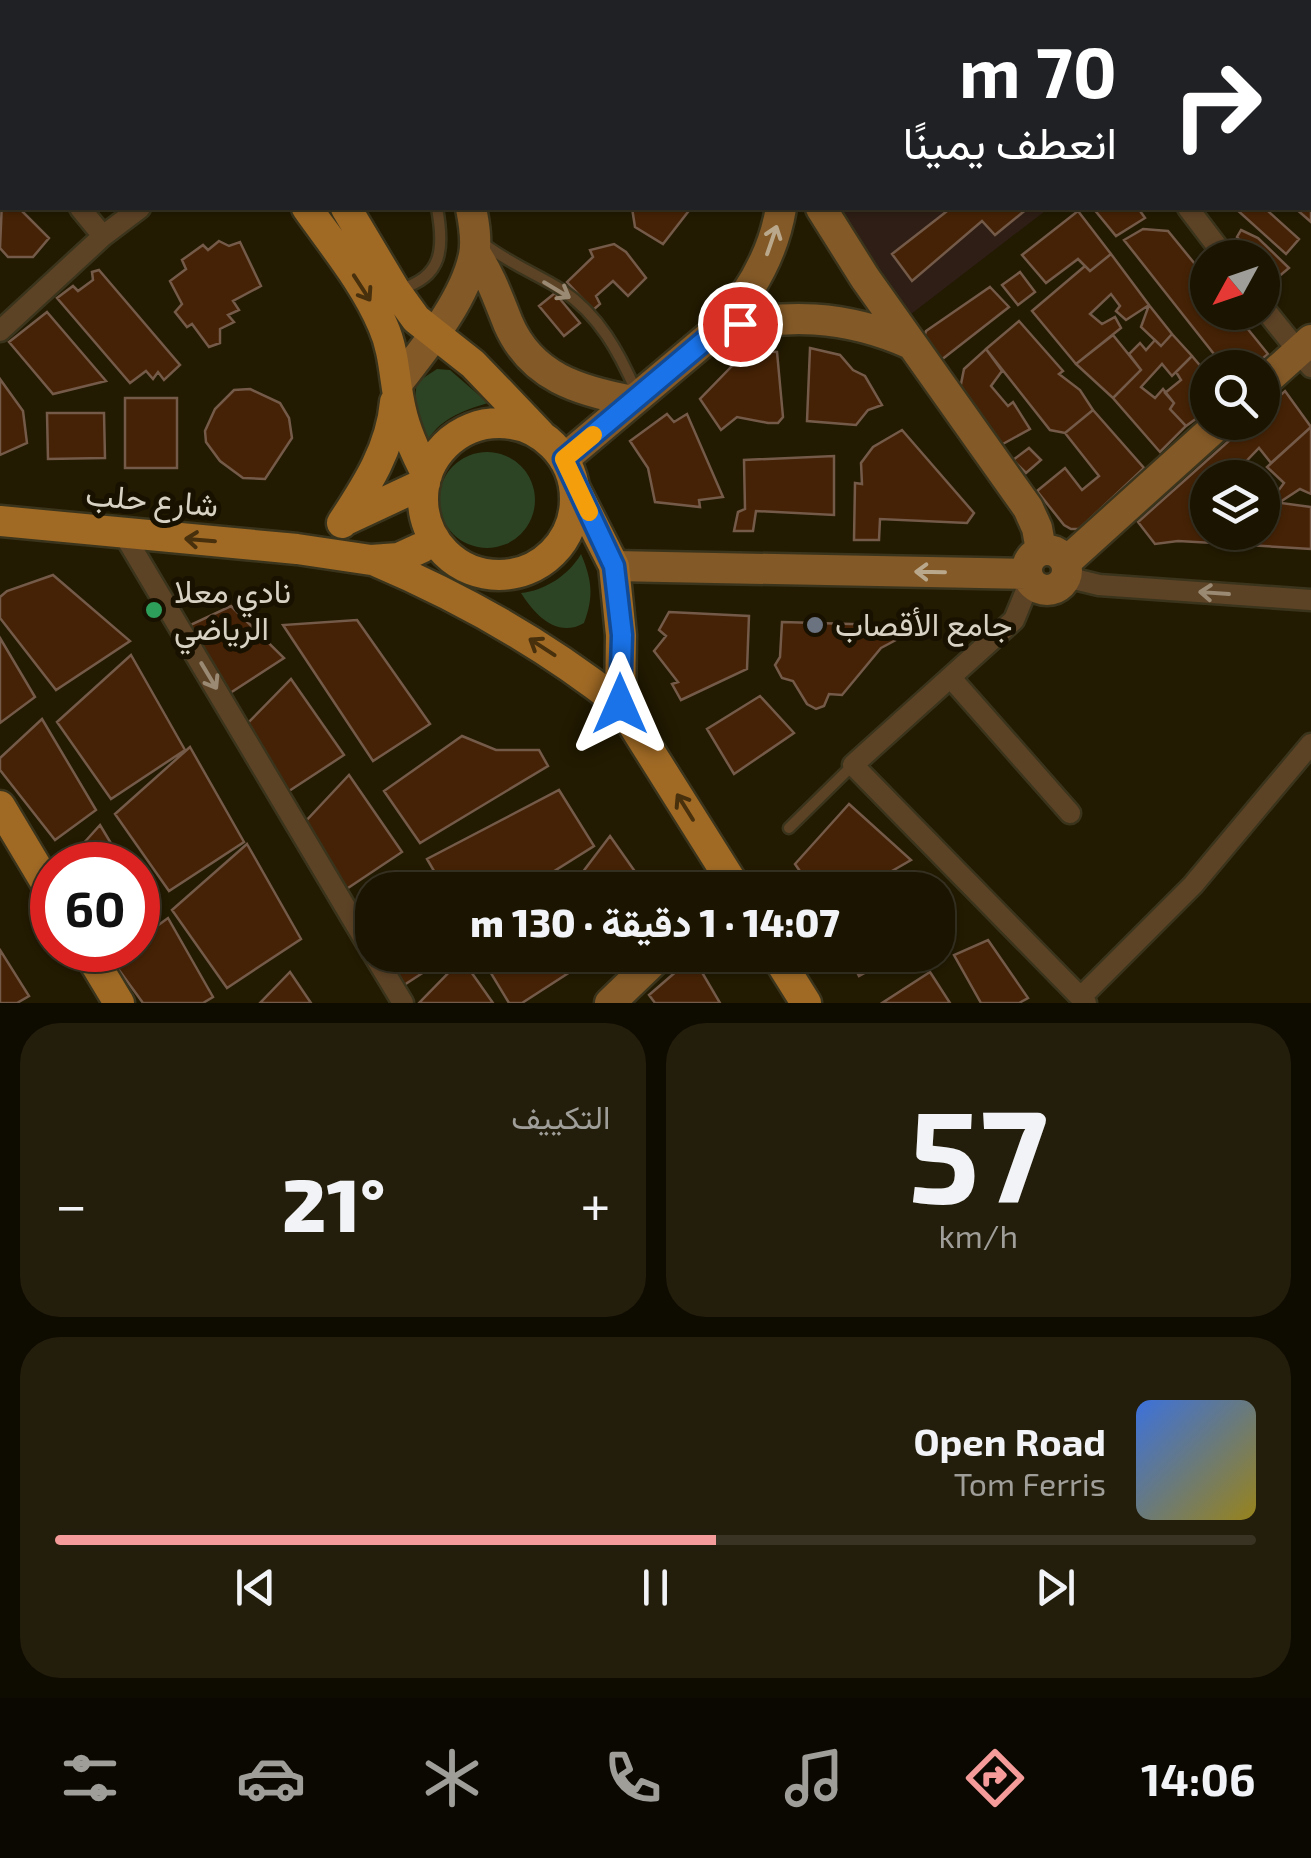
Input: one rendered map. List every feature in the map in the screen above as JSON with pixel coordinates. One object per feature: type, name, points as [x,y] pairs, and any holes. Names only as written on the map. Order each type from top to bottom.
[{"type":"main road","points":[[308,210],[368,296],[383,325],[411,443],[426,479],[426,520],[445,552],[474,570],[491,574],[526,570],[542,562],[565,537],[575,503],[569,472]]},
{"type":"main road","points":[[347,210],[416,318],[482,372],[542,436],[569,472],[614,566],[622,635],[620,704]]},
{"type":"main road","points":[[569,472],[636,399],[734,312],[762,267],[780,210]]},
{"type":"main road","points":[[823,210],[865,278],[1028,508],[1046,569]]},
{"type":"main road","points":[[342,523],[382,455],[394,413],[396,384],[434,334],[468,274],[474,233]]},
{"type":"main road","points":[[474,233],[516,338],[541,368],[575,388],[636,399]]},
{"type":"main road","points":[[716,331],[766,320],[816,318],[866,326],[914,345]]},
{"type":"main road","points":[[1280,371],[1306,353]]},
{"type":"main road","points":[[297,549],[426,479],[448,442],[465,430],[504,423],[542,436]]},
{"type":"main road","points":[[614,566],[1046,569],[1199,440]]},
{"type":"main road","name":"شارع حلب","points":[[6,526],[123,532],[371,560],[398,558],[434,538]]},
{"type":"main road","points":[[371,560],[447,592],[508,625],[620,704],[722,872]]},
{"type":"main road","points":[[0,806],[30,856]]},
{"type":"main road","points":[[100,972],[119,1003]]},
{"type":"main road","points":[[610,1003],[642,972]]},
{"type":"main road","points":[[787,972],[806,1003]]},
{"type":"street","points":[[82,210],[103,236]]},
{"type":"street","points":[[0,331],[103,236],[137,210]]},
{"type":"street","points":[[1190,210],[1212,240]]},
{"type":"street","points":[[1280,325],[1306,353]]},
{"type":"street","points":[[123,532],[355,924]]},
{"type":"street","points":[[1311,600],[1099,584],[1046,569],[1014,620],[853,766],[1083,1000],[1194,884],[1311,744]]},
{"type":"street","points":[[952,678],[1070,813]]},
{"type":"street","points":[[384,972],[403,1003]]},
{"type":"lane","points":[[395,290],[416,284],[438,260],[443,238],[438,210]]},
{"type":"lane","points":[[474,233],[508,262],[580,304],[614,344],[636,399]]},
{"type":"lane","points":[[789,828],[853,766]]},
{"type":"shaded area","points":[[840,210],[1046,210],[906,318]]},
{"type":"green space","points":[[437,369],[450,370],[488,403],[444,422],[425,445],[416,414],[417,382]]},
{"type":"green space","points":[[487,452],[505,456],[521,466],[531,482],[535,500],[531,518],[521,534],[505,544],[487,548],[469,544],[453,534],[443,518],[439,500],[443,482],[453,466],[469,456]]},
{"type":"green space","points":[[581,554],[590,588],[584,623],[556,626],[540,616],[521,593],[555,581]]},
{"type":"building","points":[[2,210],[21,210],[49,238],[33,257],[8,257],[0,248]]},
{"type":"building","points":[[632,210],[689,210],[663,244],[635,227]]},
{"type":"building","points":[[948,210],[1026,210],[995,235],[982,221],[912,281],[892,254]]},
{"type":"building","points":[[1095,210],[1139,210],[1145,218],[1116,236]]},
{"type":"building","points":[[1237,210],[1272,210],[1269,212],[1299,239],[1286,254],[1280,249],[1280,240],[1270,240]]},
{"type":"building","points":[[1297,210],[1311,210],[1311,222]]},
{"type":"building","points":[[1078,211],[1111,254],[1090,271],[1078,259],[1046,283],[1022,255]]},
{"type":"building","points":[[1143,229],[1168,231],[1190,258],[1190,324],[1124,240]]},
{"type":"building","points":[[1241,230],[1260,240],[1240,240],[1237,237]]},
{"type":"building","points":[[219,241],[229,246],[240,242],[261,286],[233,301],[239,310],[228,315],[234,322],[220,329],[220,343],[209,347],[192,324],[187,327],[175,312],[182,304],[170,281],[186,269],[182,260],[203,245],[208,250]]},
{"type":"building","points":[[614,244],[626,252],[646,278],[628,296],[613,281],[596,296],[600,304],[593,310],[567,282],[593,257],[590,250]]},
{"type":"building","points":[[1111,254],[1149,305],[1126,320],[1116,311],[1120,306],[1111,294],[1090,314],[1102,324],[1115,317],[1121,328],[1076,364],[1032,311],[1085,266],[1090,271]]},
{"type":"building","points":[[1280,259],[1289,268],[1280,276]]},
{"type":"building","points":[[99,270],[180,365],[164,380],[158,372],[153,379],[146,371],[130,383],[57,298],[73,286],[78,291],[93,280],[92,272]]},
{"type":"building","points":[[1020,272],[1035,292],[1018,305],[1002,285]]},
{"type":"building","points":[[990,287],[1009,307],[936,364],[921,346],[926,331]]},
{"type":"building","points":[[555,293],[580,323],[564,336],[539,306]]},
{"type":"building","points":[[1149,305],[1172,334],[1161,346],[1141,327]]},
{"type":"building","points":[[47,312],[106,381],[53,394],[9,342]]},
{"type":"building","points":[[1019,321],[1063,371],[1059,374],[1080,390],[1093,410],[1065,433],[1050,430],[986,349]]},
{"type":"building","points":[[1195,330],[1249,330],[1265,350],[1211,350]]},
{"type":"building","points":[[1172,334],[1190,358],[1172,376],[1162,364],[1141,387],[1155,398],[1163,389],[1174,403],[1170,409],[1186,426],[1160,452],[1113,398],[1141,370],[1129,354],[1140,343],[1146,350],[1155,340],[1161,346]]},
{"type":"building","points":[[1113,335],[1141,370],[1113,398],[1076,364]]},
{"type":"building","points":[[810,348],[840,355],[853,370],[865,376],[882,405],[868,410],[856,425],[807,421]]},
{"type":"building","points":[[986,349],[1002,371],[991,386],[1008,406],[1013,402],[1030,429],[1001,445],[959,394],[964,369]]},
{"type":"building","points":[[762,351],[777,352],[783,417],[778,423],[768,423],[737,417],[721,430],[700,399],[732,366]]},
{"type":"building","points":[[1190,358],[1190,423],[1186,426],[1170,409],[1174,403],[1165,393],[1181,380],[1176,372]]},
{"type":"building","points":[[0,379],[23,411],[27,443],[0,455]]},
{"type":"building","points":[[250,389],[280,403],[289,418],[292,438],[265,479],[243,478],[220,461],[206,442],[205,431],[215,409],[234,390]]},
{"type":"building","points":[[1285,391],[1311,427],[1274,460],[1269,460],[1259,448],[1247,460],[1207,460],[1230,440],[1280,440],[1280,396]]},
{"type":"building","points":[[125,398],[177,398],[177,468],[125,468]]},
{"type":"building","points":[[1093,410],[1144,468],[1079,529],[1071,529],[1037,491],[1065,468],[1082,490],[1099,476],[1065,433]]},
{"type":"building","points":[[47,413],[104,413],[105,458],[48,459]]},
{"type":"building","points":[[667,414],[674,422],[687,414],[723,497],[699,500],[700,507],[655,502],[648,468],[630,441]]},
{"type":"building","points":[[1311,427],[1311,494],[1300,489],[1280,502],[1284,483],[1280,479],[1280,460],[1275,460]]},
{"type":"building","points":[[902,430],[974,513],[967,523],[880,519],[879,540],[854,540],[855,483],[862,484],[861,463],[873,447]]},
{"type":"building","points":[[1029,448],[1041,460],[1026,473],[1013,460]]},
{"type":"building","points":[[834,456],[834,515],[756,511],[753,531],[734,531],[738,512],[745,509],[744,460]]},
{"type":"building","points":[[1190,476],[1190,542],[1155,544],[1138,522]]},
{"type":"building","points":[[1280,503],[1311,507],[1311,549],[1280,547]]},
{"type":"building","points":[[53,575],[130,641],[56,690],[0,618],[0,597],[7,591]]},
{"type":"building","points":[[231,606],[284,658],[227,695],[186,627]]},
{"type":"building","points":[[669,612],[749,616],[747,669],[681,700],[672,684],[678,682],[654,651],[666,636],[659,630]]},
{"type":"building","points":[[357,620],[430,724],[373,761],[283,625]]},
{"type":"building","points":[[782,622],[886,625],[893,630],[896,640],[881,648],[842,695],[829,694],[824,706],[816,709],[807,704],[793,681],[782,678],[775,665],[780,657]]},
{"type":"building","points":[[0,638],[35,697],[0,723]]},
{"type":"building","points":[[131,655],[185,750],[111,799],[57,722]]},
{"type":"building","points":[[291,679],[344,755],[286,793],[246,725]]},
{"type":"building","points":[[760,696],[794,733],[734,774],[707,729]]},
{"type":"building","points":[[42,719],[96,810],[55,840],[0,770],[0,758]]},
{"type":"building","points":[[462,736],[496,750],[539,750],[548,766],[420,843],[384,791]]},
{"type":"building","points":[[190,747],[244,842],[169,891],[160,878],[160,842],[135,842],[115,814]]},
{"type":"building","points":[[349,775],[402,852],[372,872],[355,872],[355,883],[345,890],[305,822]]},
{"type":"building","points":[[559,790],[594,846],[553,872],[435,872],[427,859]]},
{"type":"building","points":[[849,804],[911,860],[890,872],[801,872],[795,864]]},
{"type":"building","points":[[100,825],[110,842],[85,842]]},
{"type":"building","points":[[610,836],[635,872],[583,872]]},
{"type":"building","points":[[247,844],[301,939],[227,988],[172,910]]},
{"type":"building","points":[[168,918],[213,997],[203,1003],[143,1003],[120,972],[160,972],[160,924]]},
{"type":"building","points":[[988,940],[1028,998],[1019,1003],[981,1003],[955,955]]},
{"type":"building","points":[[0,950],[29,996],[17,1003],[0,1003]]},
{"type":"building","points":[[290,972],[311,1003],[260,1003]]},
{"type":"building","points":[[392,972],[424,972],[401,987]]},
{"type":"building","points":[[449,972],[471,972],[493,1003],[419,1003]]},
{"type":"building","points":[[490,972],[570,972],[522,1003],[509,1003]]},
{"type":"building","points":[[676,972],[702,972],[720,1003],[655,1003],[649,995]]},
{"type":"building","points":[[930,972],[950,1003],[882,1003]]},
{"type":"slow traffic","points":[[589,512],[564,459],[593,435]]},
{"type":"place","name":"نادي معلا الرياضي","points":[[154,610]]},
{"type":"place","name":"جامع الأقصاب","points":[[815,625]]},
{"type":"route","points":[[620,704],[622,635],[614,566],[564,459],[716,331],[740,324]]}]
